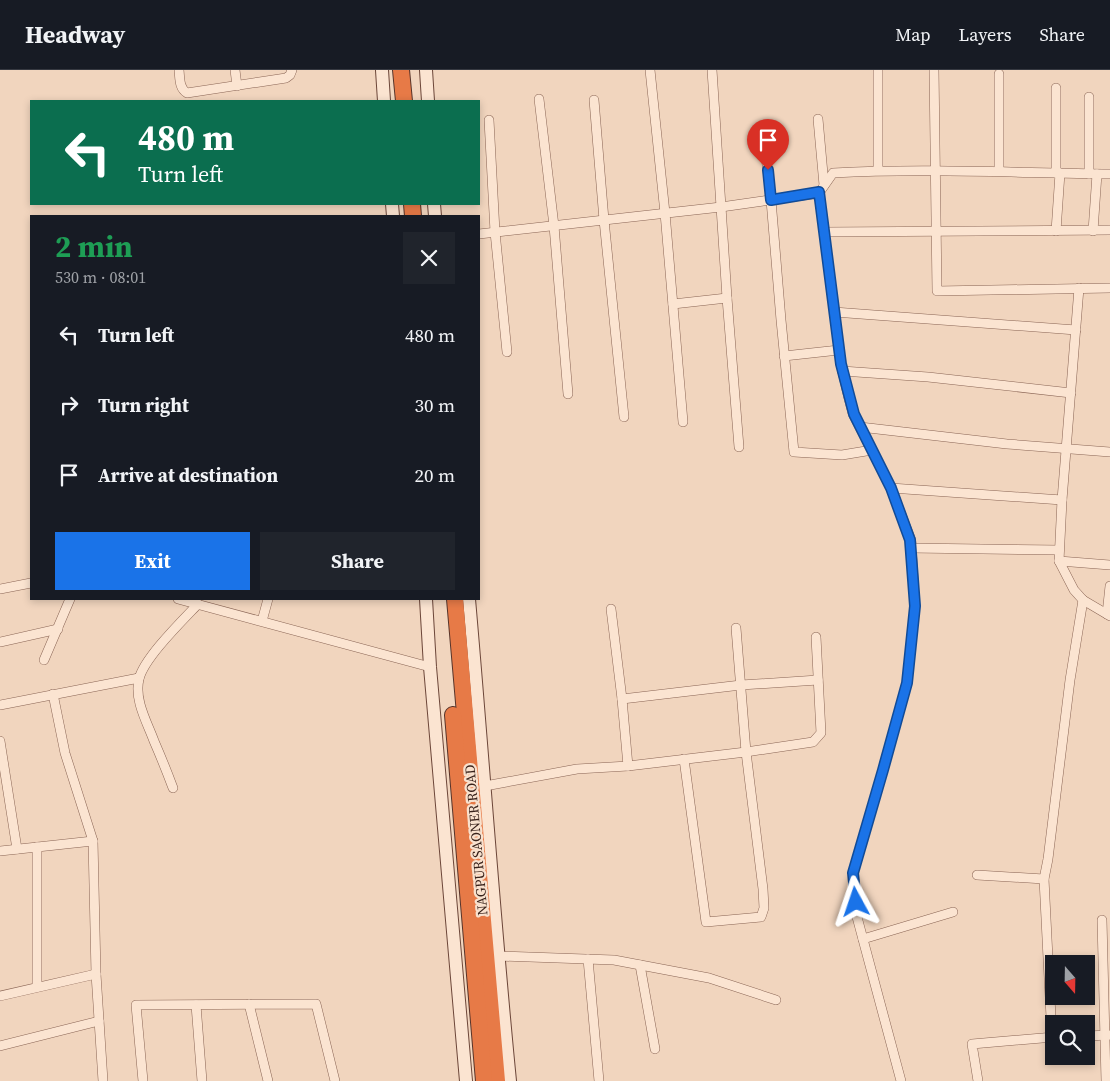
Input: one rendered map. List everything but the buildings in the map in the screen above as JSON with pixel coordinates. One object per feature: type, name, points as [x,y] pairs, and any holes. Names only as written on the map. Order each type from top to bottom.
[{"type":"highway","points":[[401,70],[404,100]]},
{"type":"highway","points":[[412,70],[415,100]]},
{"type":"highway","name":"NAGPUR SAONER ROAD","points":[[444,600],[484,1081]]},
{"type":"highway","name":"NAGPUR SAONER ROAD","points":[[455,600],[497,1081]]},
{"type":"street","points":[[179,70],[182,90],[187,93],[286,78],[292,70]]},
{"type":"street","points":[[235,70],[237,86]]},
{"type":"street","points":[[382,70],[384,100]]},
{"type":"street","points":[[426,70],[428,100]]},
{"type":"street","points":[[650,70],[683,422]]},
{"type":"street","points":[[712,70],[720,208],[738,447]]},
{"type":"street","points":[[878,70],[878,170]]},
{"type":"street","points":[[934,70],[937,291],[1110,288]]},
{"type":"street","points":[[999,74],[999,171]]},
{"type":"street","points":[[1056,88],[1058,173],[1056,231]]},
{"type":"street","points":[[1089,97],[1093,174],[1093,231]]},
{"type":"street","points":[[539,99],[554,226],[568,394]]},
{"type":"street","points":[[594,100],[624,417]]},
{"type":"street","points":[[818,119],[824,232],[842,371],[854,414],[891,488],[910,540],[911,548],[915,606],[907,683],[853,873],[857,917],[901,1081]]},
{"type":"street","points":[[489,120],[495,232],[507,352]]},
{"type":"street","points":[[764,139],[794,452],[842,455],[872,450]]},
{"type":"street","points":[[480,234],[720,208],[771,200],[821,189],[833,173],[878,170],[1110,174]]},
{"type":"street","points":[[824,232],[1110,230]]},
{"type":"street","points":[[1079,288],[1059,561],[1074,590],[1083,600],[1109,615],[1110,586]]},
{"type":"street","points":[[673,304],[727,298]]},
{"type":"street","points":[[834,312],[1076,330]]},
{"type":"street","points":[[784,356],[839,350]]},
{"type":"street","points":[[842,371],[928,377],[1070,393]]},
{"type":"street","points":[[860,427],[1007,444],[1110,452]]},
{"type":"street","points":[[891,488],[1062,500]]},
{"type":"street","points":[[911,548],[1059,550]]},
{"type":"street","points":[[1059,561],[1110,565]]},
{"type":"street","points":[[0,589],[30,582]]},
{"type":"street","points":[[44,660],[70,600]]},
{"type":"street","points":[[182,600],[430,667]]},
{"type":"street","points":[[262,621],[268,600]]},
{"type":"street","points":[[424,600],[466,1081]]},
{"type":"street","points":[[469,600],[510,1081]]},
{"type":"street","points":[[1052,1015],[1044,879],[1070,680],[1083,600]]},
{"type":"street","points":[[173,788],[141,708],[138,692],[139,678],[155,652],[198,604]]},
{"type":"street","points":[[611,609],[628,766]]},
{"type":"street","points":[[684,760],[706,922],[761,917],[764,908],[763,889],[746,752],[736,628]]},
{"type":"street","points":[[0,642],[58,629]]},
{"type":"street","points":[[485,786],[576,769],[684,760],[813,742],[821,733],[816,638]]},
{"type":"street","points":[[0,705],[139,678]]},
{"type":"street","points":[[622,699],[741,684],[818,680]]},
{"type":"street","points":[[53,694],[65,753],[94,841],[96,974],[103,1081]]},
{"type":"street","points":[[0,741],[17,849]]},
{"type":"street","points":[[0,851],[94,841]]},
{"type":"street","points":[[37,847],[37,987]]},
{"type":"street","points":[[977,875],[1044,879]]},
{"type":"street","points":[[863,939],[953,912]]},
{"type":"street","points":[[1102,920],[1108,1035],[1106,1081]]},
{"type":"street","points":[[498,956],[614,960],[709,978],[776,1000]]},
{"type":"street","points":[[588,959],[599,1081]]},
{"type":"street","points":[[640,965],[655,1049]]},
{"type":"street","points":[[0,996],[96,974]]},
{"type":"street","points":[[249,1004],[268,1081]]},
{"type":"street","points":[[143,1081],[136,1005],[249,1004],[316,1004],[335,1081]]},
{"type":"street","points":[[196,1005],[202,1081]]},
{"type":"street","points":[[0,1046],[99,1022]]},
{"type":"street","points":[[1095,1036],[1108,1035]]},
{"type":"street","points":[[978,1081],[972,1044],[1045,1038]]},
{"type":"route","points":[[768,170],[771,200],[819,192],[841,364],[849,399],[854,414],[891,488],[910,540],[915,606],[907,683],[853,873],[856,902]]}]
